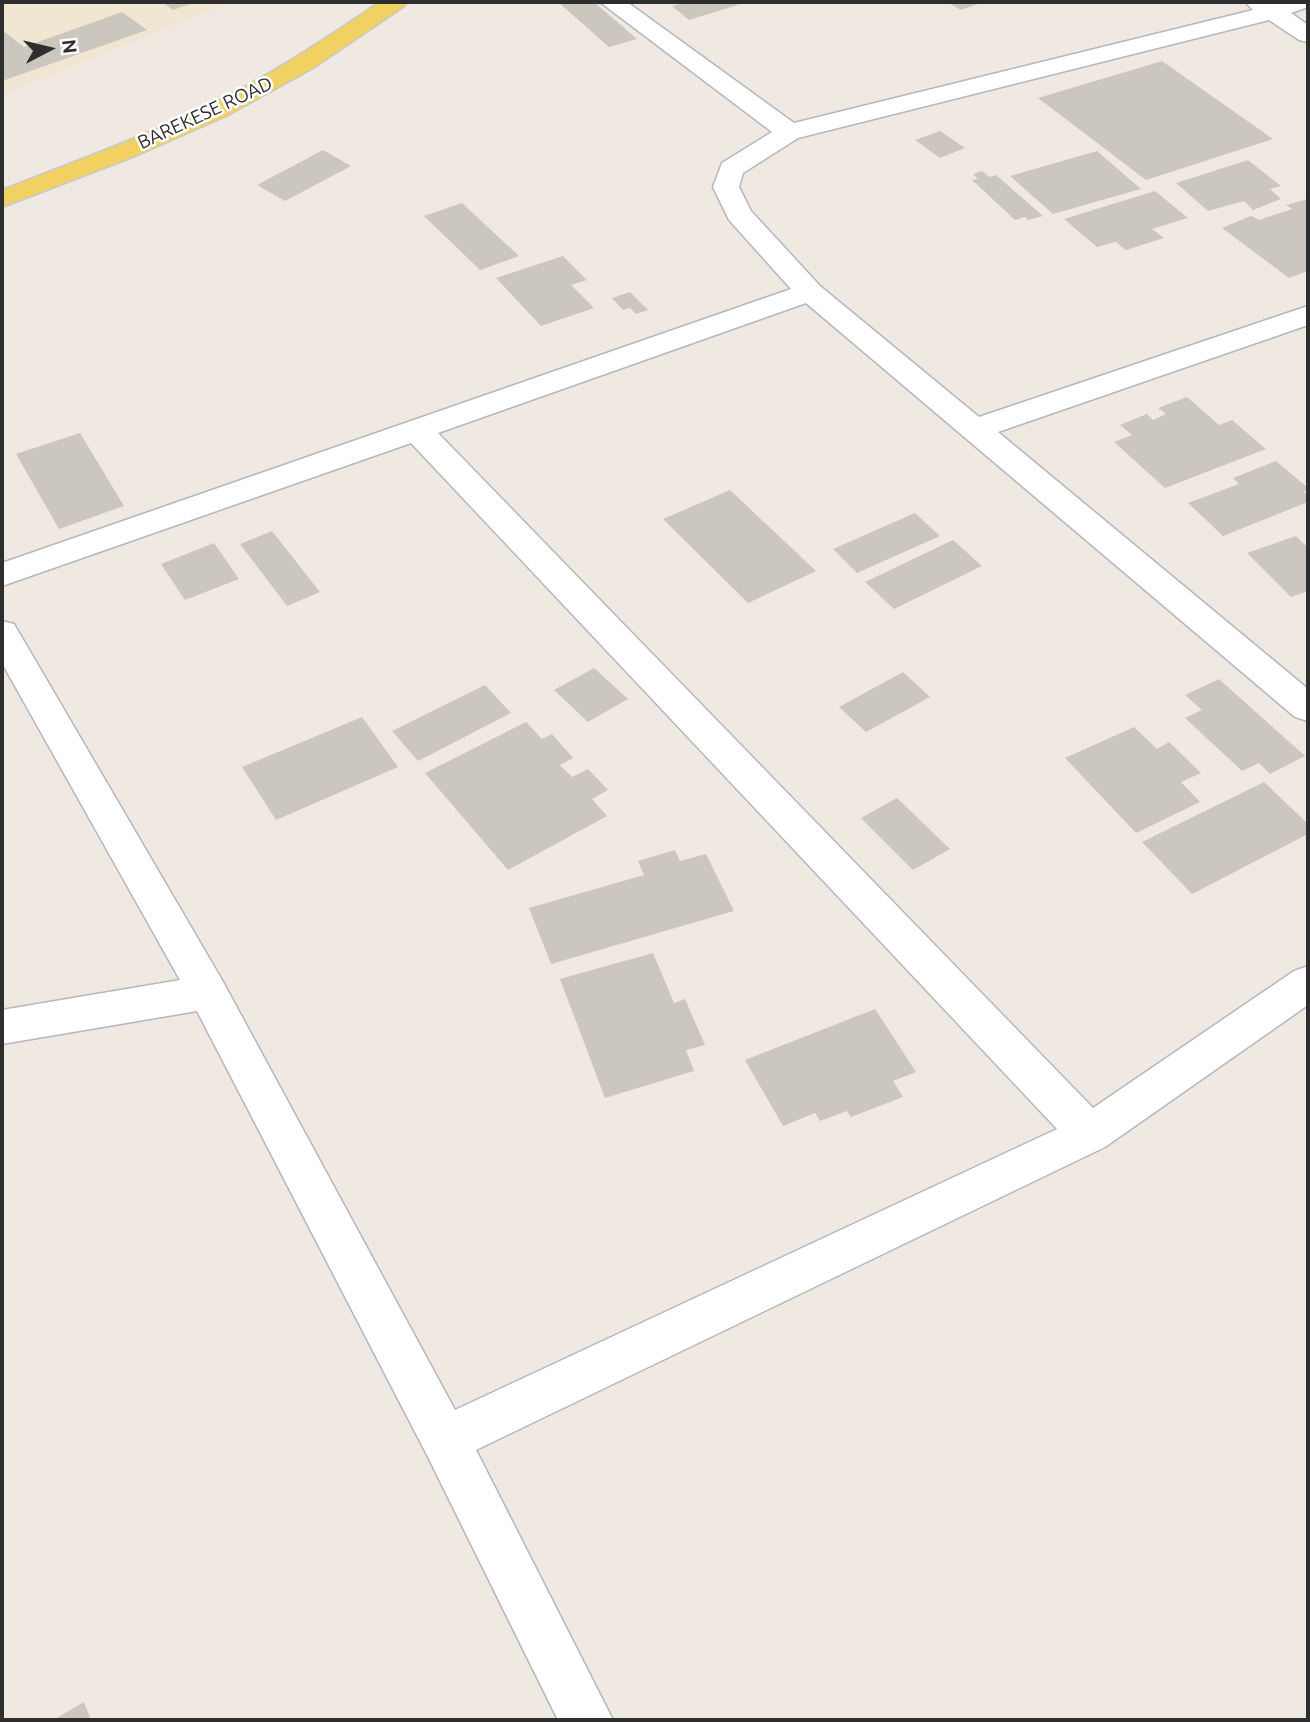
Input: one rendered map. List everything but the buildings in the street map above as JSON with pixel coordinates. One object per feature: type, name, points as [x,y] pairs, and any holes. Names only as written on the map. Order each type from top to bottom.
[{"type":"main road","name":"BAREKESE ROAD","points":[[2,199],[140,144],[246,97],[317,56],[395,2]]},
{"type":"street","points":[[612,2],[789,132]]},
{"type":"street","points":[[1300,2],[1264,7],[789,132],[731,169],[726,187],[739,214],[810,292],[1308,708]]},
{"type":"street","points":[[1264,7],[1308,35]]},
{"type":"street","points":[[2,575],[810,292]]},
{"type":"street","points":[[976,429],[1308,316]]},
{"type":"street","points":[[416,429],[1090,1134]]},
{"type":"street","points":[[2,633],[208,992],[445,1440],[586,1720]]},
{"type":"street","points":[[445,1440],[1090,1134],[1308,983]]},
{"type":"street","points":[[2,1027],[208,992]]},
{"type":"shaded area","points":[[2,2],[225,2],[226,4],[2,95]]}]
